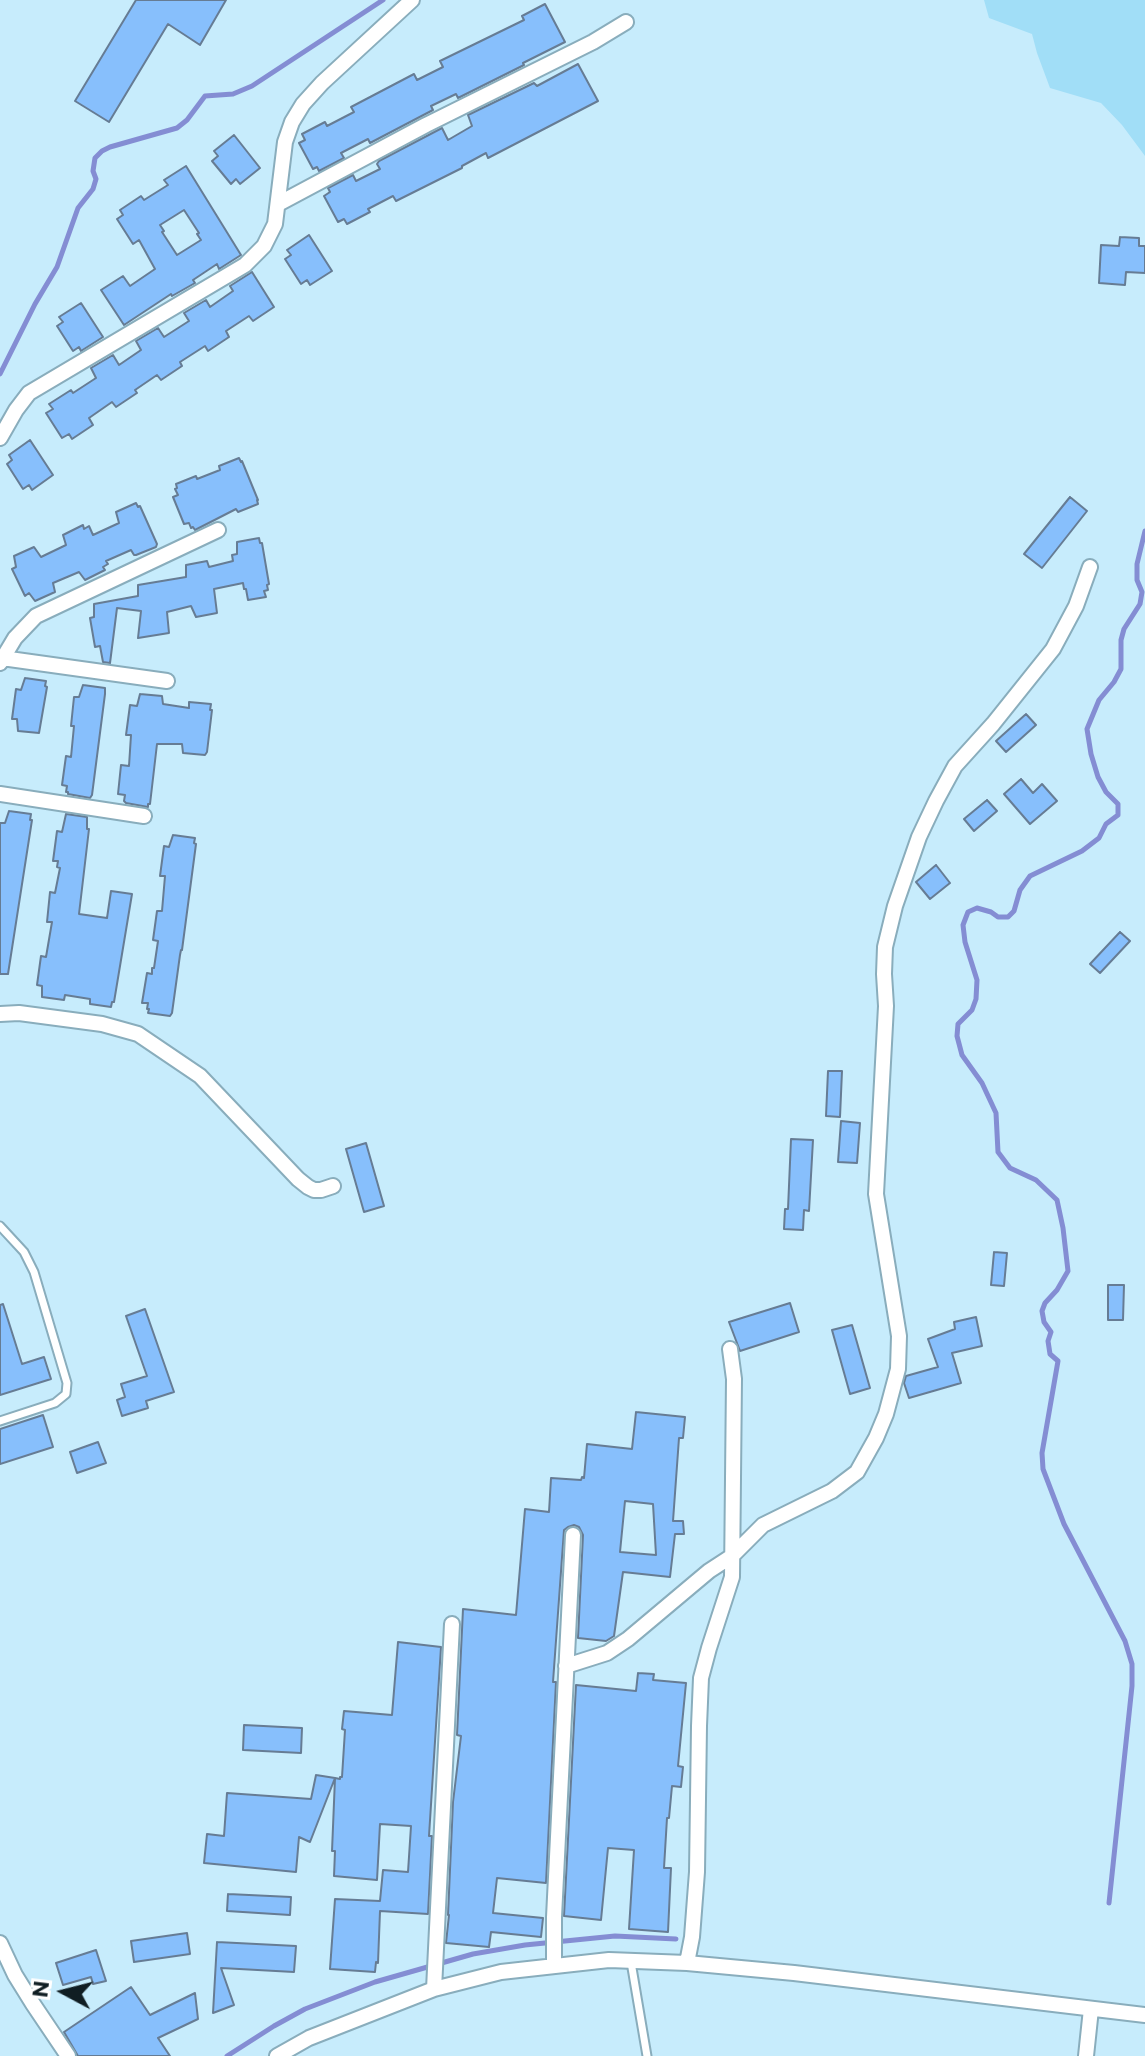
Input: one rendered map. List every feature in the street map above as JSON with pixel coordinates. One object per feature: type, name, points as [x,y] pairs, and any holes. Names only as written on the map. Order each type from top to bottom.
[{"type":"street","points":[[0,438],[29,393],[245,265],[264,246],[275,224],[285,142],[292,122],[322,83],[412,0]]},
{"type":"street","points":[[278,204],[426,125],[593,42],[626,22]]},
{"type":"street","points":[[167,681],[1,661],[15,638],[36,616],[218,530]]},
{"type":"street","points":[[566,1666],[607,1653],[732,1556],[763,1525],[832,1491],[857,1472],[876,1438],[898,1369],[899,1336],[876,1194],[886,1006],[885,947],[895,906],[919,837],[955,766],[1053,649],[1076,606],[1090,567]]},
{"type":"street","points":[[0,794],[144,816]]},
{"type":"street","points":[[0,1014],[19,1013],[102,1024],[138,1034],[200,1076],[308,1187],[321,1190],[333,1186]]},
{"type":"street","points":[[687,1963],[697,1872],[701,1678],[732,1577],[734,1379],[730,1349]]},
{"type":"street","points":[[554,1951],[573,1535]]},
{"type":"street","points":[[434,1989],[452,1624]]},
{"type":"street","points":[[0,1943],[15,1975],[68,2056]]},
{"type":"street","points":[[277,2056],[309,2038],[434,1989],[501,1972],[554,1951],[794,1973],[1145,2015]]},
{"type":"street","points":[[1086,2056],[1091,2009]]},
{"type":"lane","points":[[0,1226],[24,1252],[34,1272],[67,1383],[66,1394],[55,1403],[0,1421]]},
{"type":"lane","points":[[630,1960],[647,2056]]},
{"type":"shaded area","points":[[984,0],[1145,0],[1145,156],[1101,103],[1050,88],[1032,34],[989,18]]},
{"type":"building","points":[[136,0],[226,0],[200,45],[168,24],[109,122],[75,101]]},
{"type":"building","points":[[545,4],[565,42],[458,98],[456,94],[431,106],[433,110],[370,143],[368,139],[341,153],[344,158],[319,171],[317,167],[313,169],[299,143],[305,140],[302,134],[354,112],[351,107],[414,74],[417,80],[443,67],[440,61],[524,20],[522,16]]},
{"type":"building","points":[[578,64],[598,101],[488,158],[486,153],[396,201],[393,196],[347,224],[344,219],[338,222],[324,196],[330,192],[328,188],[353,175],[356,181],[380,169],[379,161],[442,128],[448,140],[472,126],[468,115],[534,83],[537,86]]},
{"type":"building","points":[[234,135],[260,168],[240,184],[236,179],[231,184],[212,161],[218,156],[214,151]]},
{"type":"building","points":[[186,166],[241,255],[219,269],[217,264],[193,280],[195,283],[171,294],[124,325],[101,290],[123,276],[130,286],[155,269],[139,240],[133,244],[117,219],[123,215],[120,210],[141,196],[144,200],[168,185],[164,180]],"holes":[[[184,210],[201,240],[177,255],[160,225]]]},
{"type":"building","points":[[309,235],[332,271],[310,285],[307,280],[301,284],[285,259],[291,255],[287,250]]},
{"type":"building","points":[[1120,237],[1139,238],[1139,246],[1145,246],[1145,273],[1126,272],[1125,285],[1099,283],[1101,245],[1119,246]]},
{"type":"building","points":[[252,272],[274,307],[253,321],[249,316],[226,331],[229,337],[208,351],[205,346],[180,362],[182,366],[161,380],[157,375],[116,407],[112,402],[89,418],[93,425],[72,439],[69,434],[62,438],[46,413],[53,409],[49,404],[96,378],[91,368],[113,355],[119,365],[141,350],[136,341],[158,328],[164,337],[189,321],[184,313],[206,300],[210,307],[233,291],[230,286]]},
{"type":"building","points":[[81,303],[103,337],[81,351],[79,347],[73,351],[57,326],[63,322],[59,317]]},
{"type":"building","points":[[30,440],[53,475],[32,490],[29,485],[23,489],[7,464],[12,460],[9,455]]},
{"type":"building","points":[[239,458],[258,504],[238,512],[236,509],[195,530],[189,523],[184,524],[173,497],[178,495],[176,484],[220,470],[219,466]]},
{"type":"building","points":[[1070,497],[1087,511],[1042,568],[1024,554]]},
{"type":"building","points":[[136,503],[140,506],[156,547],[136,555],[131,550],[106,561],[105,570],[85,580],[79,572],[53,583],[55,592],[35,601],[29,593],[25,596],[12,569],[16,567],[14,556],[34,547],[41,557],[66,545],[63,535],[83,525],[84,529],[89,526],[93,535],[119,523],[116,512]]},
{"type":"building","points":[[259,538],[269,584],[268,590],[264,591],[266,597],[248,600],[243,583],[214,589],[217,613],[196,617],[191,606],[167,612],[169,633],[138,638],[141,611],[117,608],[110,663],[103,662],[100,646],[95,647],[90,618],[94,617],[94,604],[138,596],[138,585],[186,577],[186,565],[207,561],[209,567],[233,561],[232,555],[237,554],[237,542]]},
{"type":"building","points":[[25,678],[46,681],[39,733],[18,731],[17,719],[12,719],[16,689],[21,690]]},
{"type":"building","points":[[83,685],[105,688],[90,798],[68,794],[67,786],[62,785],[66,756],[71,757],[74,697],[79,697]]},
{"type":"building","points":[[140,694],[162,696],[163,704],[189,708],[189,702],[211,704],[212,710],[205,755],[183,753],[182,744],[157,744],[148,807],[126,803],[125,795],[118,794],[121,765],[129,766],[131,735],[126,735],[130,705],[137,706]]},
{"type":"building","points":[[1026,714],[1036,725],[1006,752],[996,741]]},
{"type":"building","points":[[1021,779],[1033,793],[1042,784],[1057,801],[1030,824],[1004,794]]},
{"type":"building","points":[[987,800],[997,811],[974,831],[964,819]]},
{"type":"building","points":[[9,811],[31,814],[32,820],[8,974],[0,974],[0,823],[5,823]]},
{"type":"building","points":[[66,814],[87,817],[89,829],[79,914],[107,918],[111,891],[132,894],[111,1007],[90,1004],[90,999],[65,995],[64,1000],[42,997],[42,986],[37,985],[41,956],[46,957],[52,922],[47,922],[50,892],[55,893],[60,868],[57,867],[58,861],[53,861],[57,831],[62,832]]},
{"type":"building","points":[[173,835],[195,838],[196,844],[170,1016],[148,1013],[148,1003],[142,1003],[147,973],[152,974],[154,968],[158,941],[153,940],[157,911],[162,911],[165,876],[160,876],[164,846],[169,847]]},
{"type":"building","points":[[936,865],[950,883],[930,899],[916,882]]},
{"type":"building","points":[[1120,932],[1130,941],[1100,973],[1090,964]]},
{"type":"building","points":[[828,1071],[842,1071],[840,1117],[826,1116]]},
{"type":"building","points":[[841,1121],[860,1123],[857,1163],[838,1162]]},
{"type":"building","points":[[791,1139],[813,1140],[809,1211],[804,1210],[803,1230],[784,1229],[785,1209],[788,1209]]},
{"type":"building","points":[[366,1143],[384,1206],[364,1212],[346,1149]]},
{"type":"building","points":[[994,1252],[1007,1253],[1004,1286],[991,1285]]},
{"type":"building","points":[[1108,1285],[1124,1285],[1123,1320],[1108,1320]]},
{"type":"building","points":[[790,1303],[799,1332],[740,1351],[729,1322]]},
{"type":"building","points":[[3,1304],[22,1364],[44,1357],[51,1379],[0,1395],[0,1305]]},
{"type":"building","points":[[145,1309],[174,1392],[146,1401],[148,1408],[122,1416],[117,1400],[125,1397],[121,1384],[147,1376],[126,1316]]},
{"type":"building","points":[[976,1317],[982,1346],[952,1353],[961,1383],[909,1398],[904,1383],[906,1376],[938,1367],[928,1339],[955,1329],[954,1322]]},
{"type":"building","points":[[852,1325],[870,1388],[850,1394],[832,1330]]},
{"type":"building","points":[[636,1412],[685,1417],[683,1438],[679,1438],[673,1521],[683,1521],[684,1534],[675,1534],[670,1577],[623,1572],[614,1636],[606,1641],[578,1638],[583,1535],[574,1525],[564,1530],[553,1682],[556,1682],[546,1883],[497,1878],[493,1913],[543,1918],[541,1937],[491,1932],[489,1947],[446,1943],[453,1802],[461,1736],[457,1735],[463,1609],[516,1615],[525,1509],[549,1512],[551,1478],[584,1478],[587,1444],[632,1449]],"holes":[[[625,1501],[653,1504],[656,1555],[620,1552]]]},
{"type":"building","points":[[43,1415],[53,1447],[0,1464],[0,1429]]},
{"type":"building","points":[[98,1442],[106,1463],[77,1473],[70,1452]]},
{"type":"building","points":[[398,1642],[441,1647],[429,1836],[432,1836],[428,1914],[380,1911],[375,1972],[330,1969],[335,1899],[380,1901],[383,1870],[408,1872],[411,1826],[380,1824],[377,1880],[334,1876],[335,1851],[332,1851],[335,1778],[342,1777],[344,1711],[392,1715]]},
{"type":"building","points":[[638,1673],[654,1674],[653,1680],[686,1683],[678,1766],[683,1767],[681,1787],[672,1786],[667,1818],[664,1868],[671,1868],[668,1932],[629,1929],[634,1850],[608,1848],[601,1920],[564,1916],[576,1685],[636,1691]]},
{"type":"building","points":[[244,1725],[302,1728],[301,1753],[243,1750]]},
{"type":"building","points":[[316,1775],[335,1778],[310,1842],[299,1837],[296,1872],[204,1863],[207,1834],[224,1836],[227,1793],[311,1799]]},
{"type":"building","points":[[228,1894],[291,1897],[290,1915],[227,1911]]},
{"type":"building","points":[[187,1933],[190,1954],[134,1962],[131,1941]]},
{"type":"building","points":[[217,1942],[296,1946],[294,1972],[221,1968],[234,2005],[213,2013]]},
{"type":"building","points":[[96,1950],[106,1981],[93,1984],[91,1977],[63,1985],[56,1963]]},
{"type":"building","points":[[131,1987],[150,2015],[195,1993],[198,2019],[158,2038],[170,2056],[78,2056],[64,2032]]},
{"type":"waterway","points":[[0,374],[57,267],[78,208],[93,189],[95,158],[102,151],[177,128],[205,96],[233,94],[252,86],[383,0]]},
{"type":"waterway","points":[[1109,1903],[1132,1664],[1125,1641],[1064,1524],[1043,1469],[1042,1453],[1058,1361],[1050,1354],[1048,1341],[1051,1332],[1044,1322],[1042,1311],[1068,1271],[1063,1228],[1057,1200],[1036,1180],[1010,1168],[998,1152],[996,1113],[982,1083],[962,1055],[957,1036],[958,1024],[972,1010],[976,999],[977,980],[963,925],[968,912],[977,908],[998,917],[1008,917],[1014,911],[1020,890],[1030,876],[1082,851],[1099,838],[1106,824],[1118,815],[1118,804],[1106,792],[1098,777],[1087,729],[1099,700],[1121,669],[1124,629],[1140,604],[1142,592],[1137,580],[1137,564],[1145,531]]},
{"type":"waterway","points":[[227,2056],[305,2009],[375,1982],[473,1954],[615,1936],[676,1939]]}]
